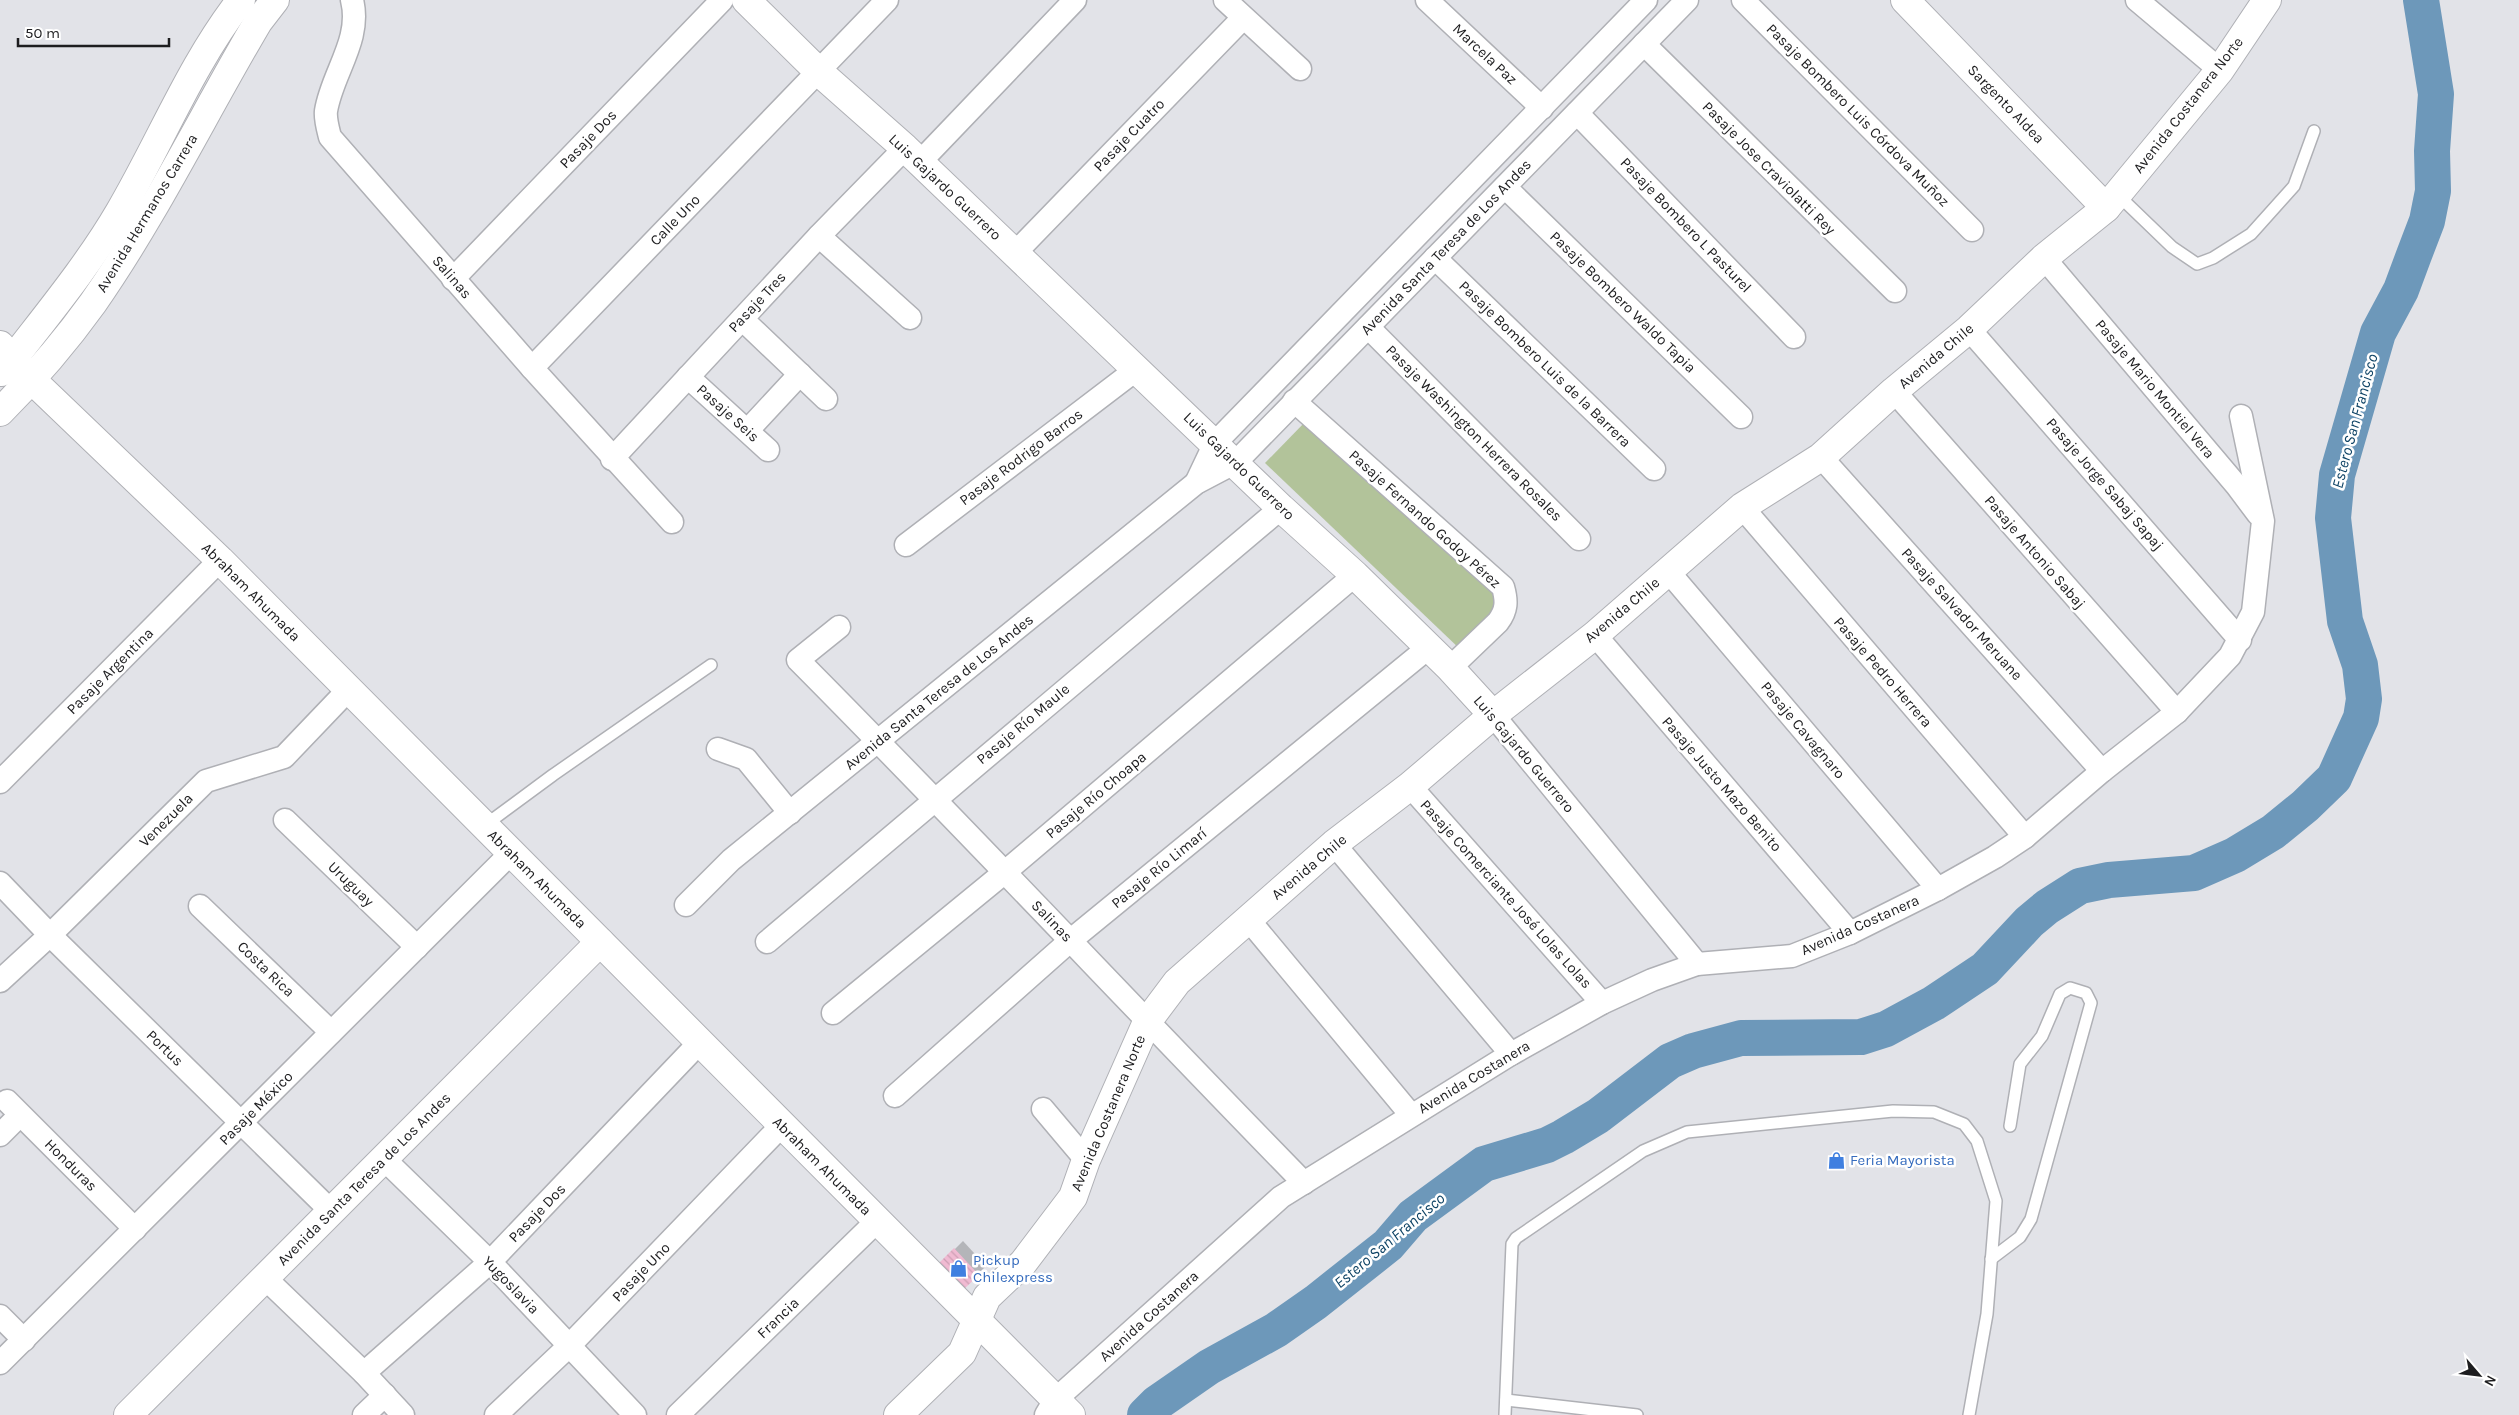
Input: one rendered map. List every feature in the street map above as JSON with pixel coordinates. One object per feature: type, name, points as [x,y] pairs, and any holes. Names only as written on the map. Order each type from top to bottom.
[{"type":"street","name":"Avenida Hermanos Carrera","points":[[4,359],[93,255],[121,210],[207,50],[241,0]]},
{"type":"street","name":"Avenida Hermanos Carrera","points":[[0,412],[32,380],[66,339],[104,286],[164,187],[258,22],[275,0]]},
{"type":"street","name":"Salinas","points":[[352,0],[353,26],[346,58],[332,88],[325,113],[330,137],[612,459],[672,522]]},
{"type":"street","name":"Pasaje Dos","points":[[453,279],[722,0]]},
{"type":"street","name":"Luis Gajardo Guerrero","points":[[746,0],[819,72],[912,155],[1236,462],[1281,508],[1355,575],[1450,668],[1493,715],[1698,964]]},
{"type":"street","name":"Calle Uno","points":[[532,368],[888,0]]},
{"type":"street","name":"Pasaje Tres","points":[[612,459],[819,236],[912,155],[1075,0]]},
{"type":"street","points":[[1225,0],[1242,18],[1300,69]]},
{"type":"street","name":"Marcela Paz","points":[[1427,0],[1542,108]]},
{"type":"street","name":"Avenida Santa Teresa de Los Andes","points":[[1196,483],[1215,443],[1646,0]]},
{"type":"street","name":"Avenida Santa Teresa de Los Andes","points":[[686,905],[731,860],[879,742],[1196,483],[1236,462],[1687,0]]},
{"type":"street","name":"Pasaje Bombero Luis Córdova Muñoz","points":[[1743,0],[1972,230]]},
{"type":"street","name":"Sargento Aldea","points":[[1905,0],[2112,202]]},
{"type":"street","points":[[2137,0],[2220,70]]},
{"type":"street","name":"Avenida Costanera Norte","points":[[2112,202],[2220,70],[2267,0]]},
{"type":"street","name":"Pasaje Cuatro","points":[[1015,253],[1242,18]]},
{"type":"street","name":"Pasaje Jose Craviolatti Rey","points":[[1644,44],[1895,291]]},
{"type":"street","name":"Pasaje Bombero L Pasturel","points":[[1577,113],[1794,337]]},
{"type":"street","name":"Pasaje Bombero Waldo Tapia","points":[[1505,186],[1740,417]]},
{"type":"street","name":"Avenida Chile","points":[[1146,1022],[1177,982],[1334,844],[1410,786],[1493,715],[1595,635],[1742,507],[1821,457],[1894,391],[1969,329],[2044,258],[2112,202]]},
{"type":"street","points":[[819,236],[910,318]]},
{"type":"street","name":"Pasaje Bombero Luis de la Barrera","points":[[1435,258],[1654,469]]},
{"type":"street","name":"Pasaje Mario Montiel Vera","points":[[2044,258],[2237,486],[2263,521]]},
{"type":"street","points":[[742,319],[826,399]]},
{"type":"street","name":"Pasaje Washington Herrera Rosales","points":[[1368,327],[1580,539]]},
{"type":"street","name":"Pasaje Jorge Sabaj Sapaj","points":[[1969,329],[2240,640]]},
{"type":"street","name":"Abraham Ahumada","points":[[4,359],[32,380],[220,560],[977,1321],[1057,1410]]},
{"type":"street","name":"Pasaje Rodrigo Barros","points":[[906,545],[1137,369]]},
{"type":"street","points":[[748,430],[800,374]]},
{"type":"street","name":"Pasaje Seis","points":[[688,377],[768,450]]},
{"type":"street","name":"Pasaje Antonio Sabaj","points":[[1894,391],[2177,712]]},
{"type":"street","name":"Pasaje Fernando Godoy Pérez","points":[[1294,401],[1503,587],[1506,603],[1505,613],[1450,668]]},
{"type":"street","name":"Avenida Costanera","points":[[1057,1410],[1282,1197],[1412,1115],[1511,1054],[1602,1003],[1652,980],[1698,964],[1792,956],[1850,933],[1938,889],[1995,857],[2025,837],[2102,771],[2177,712],[2230,656],[2253,612],[2263,521],[2241,416]]},
{"type":"street","name":"Pasaje Salvador Meruane","points":[[1821,457],[2102,771]]},
{"type":"street","name":"Pasaje Pedro Herrera","points":[[1742,507],[2025,837]]},
{"type":"street","name":"Pasaje Río Maule","points":[[767,942],[934,799],[1281,508]]},
{"type":"street","name":"Pasaje Argentina","points":[[0,782],[220,560]]},
{"type":"street","name":"Pasaje Cavagnaro","points":[[1668,572],[1938,889]]},
{"type":"street","name":"Pasaje Río Choapa","points":[[834,1013],[1005,872],[1355,575]]},
{"type":"street","name":"Salinas","points":[[839,627],[798,660],[1071,940],[1146,1022],[1304,1183]]},
{"type":"street","name":"Pasaje Justo Mazo Benito","points":[[1595,635],[1850,933]]},
{"type":"street","name":"Pasaje Río Limarí","points":[[895,1096],[1071,940],[1428,648]]},
{"type":"street","name":"Venezuela","points":[[0,982],[206,781],[284,757],[348,690]]},
{"type":"street","points":[[718,749],[746,759],[790,813]]},
{"type":"street","name":"Pasaje Comerciante José Lolas Lolas","points":[[1410,786],[1602,1003]]},
{"type":"street","name":"Uruguay","points":[[285,820],[416,947]]},
{"type":"street","points":[[1334,844],[1511,1054]]},
{"type":"street","name":"Pasaje México","points":[[0,1363],[511,853]]},
{"type":"street","name":"Portus","points":[[0,883],[50,935],[331,1211]]},
{"type":"street","name":"Costa Rica","points":[[200,906],[331,1032]]},
{"type":"street","points":[[1248,919],[1412,1115]]},
{"type":"street","name":"Avenida Santa Teresa de Los Andes","points":[[128,1415],[600,942]]},
{"type":"street","name":"Avenida Costanera Norte","points":[[977,1321],[987,1297],[1023,1263],[1073,1196],[1086,1160],[1146,1022]]},
{"type":"street","name":"Pasaje Dos","points":[[364,1373],[490,1262],[700,1042]]},
{"type":"street","name":"Honduras","points":[[0,1135],[14,1108],[136,1229]]},
{"type":"street","points":[[1043,1109],[1086,1160]]},
{"type":"street","name":"Pasaje Uno","points":[[496,1415],[569,1346],[782,1125]]},
{"type":"street","name":"Yugoslavia","points":[[384,1159],[490,1262],[635,1415]]},
{"type":"street","name":"Francia","points":[[678,1415],[878,1221]]},
{"type":"street","points":[[265,1278],[364,1373],[403,1415]]},
{"type":"street","points":[[0,1316],[24,1340]]},
{"type":"street","points":[[898,1415],[962,1353],[977,1321]]},
{"type":"street","points":[[364,1415],[385,1394]]},
{"type":"lane","points":[[2112,202],[2197,264],[2213,258],[2251,234],[2294,186],[2314,131]]},
{"type":"lane","points":[[484,826],[545,780],[711,666]]},
{"type":"lane","points":[[1992,1259],[2020,1237],[2031,1219],[2091,1003],[2086,993],[2070,988],[2060,994],[2042,1036],[2020,1064],[2010,1126]]},
{"type":"lane","points":[[1505,1415],[1512,1244],[1516,1238],[1644,1150],[1687,1132],[1893,1111],[1934,1112],[1964,1124],[1977,1141],[1996,1201],[1987,1314],[1969,1415]]},
{"type":"lane","points":[[1506,1400],[1637,1415]]},
{"type":"green space","points":[[1306,421],[1502,594],[1499,613],[1462,651],[1265,463]]},
{"type":"building","name":"Pickup Chilexpress","points":[[954,1248],[979,1275],[964,1289],[939,1263]]},
{"type":"waterway","name":"Estero San Francisco","points":[[1145,1415],[1157,1403],[1209,1367],[1276,1330],[1316,1302],[1388,1245],[1413,1216],[1484,1164],[1547,1145],[1563,1137],[1598,1116],[1670,1061],[1693,1051],[1741,1038],[1861,1037],[1886,1029],[1934,1003],[1985,969],[2029,922],[2047,907],[2080,886],[2109,880],[2194,873],[2235,855],[2273,832],[2305,806],[2334,778],[2361,718],[2364,699],[2360,665],[2345,621],[2333,518],[2337,475],[2378,333],[2401,290],[2427,221],[2433,191],[2432,151],[2436,94],[2421,0]]},
{"type":"place","name":"Feria Mayorista","points":[[1836,1160]]},
{"type":"place","name":"Pickup Chilexpress","points":[[959,1269]]}]
